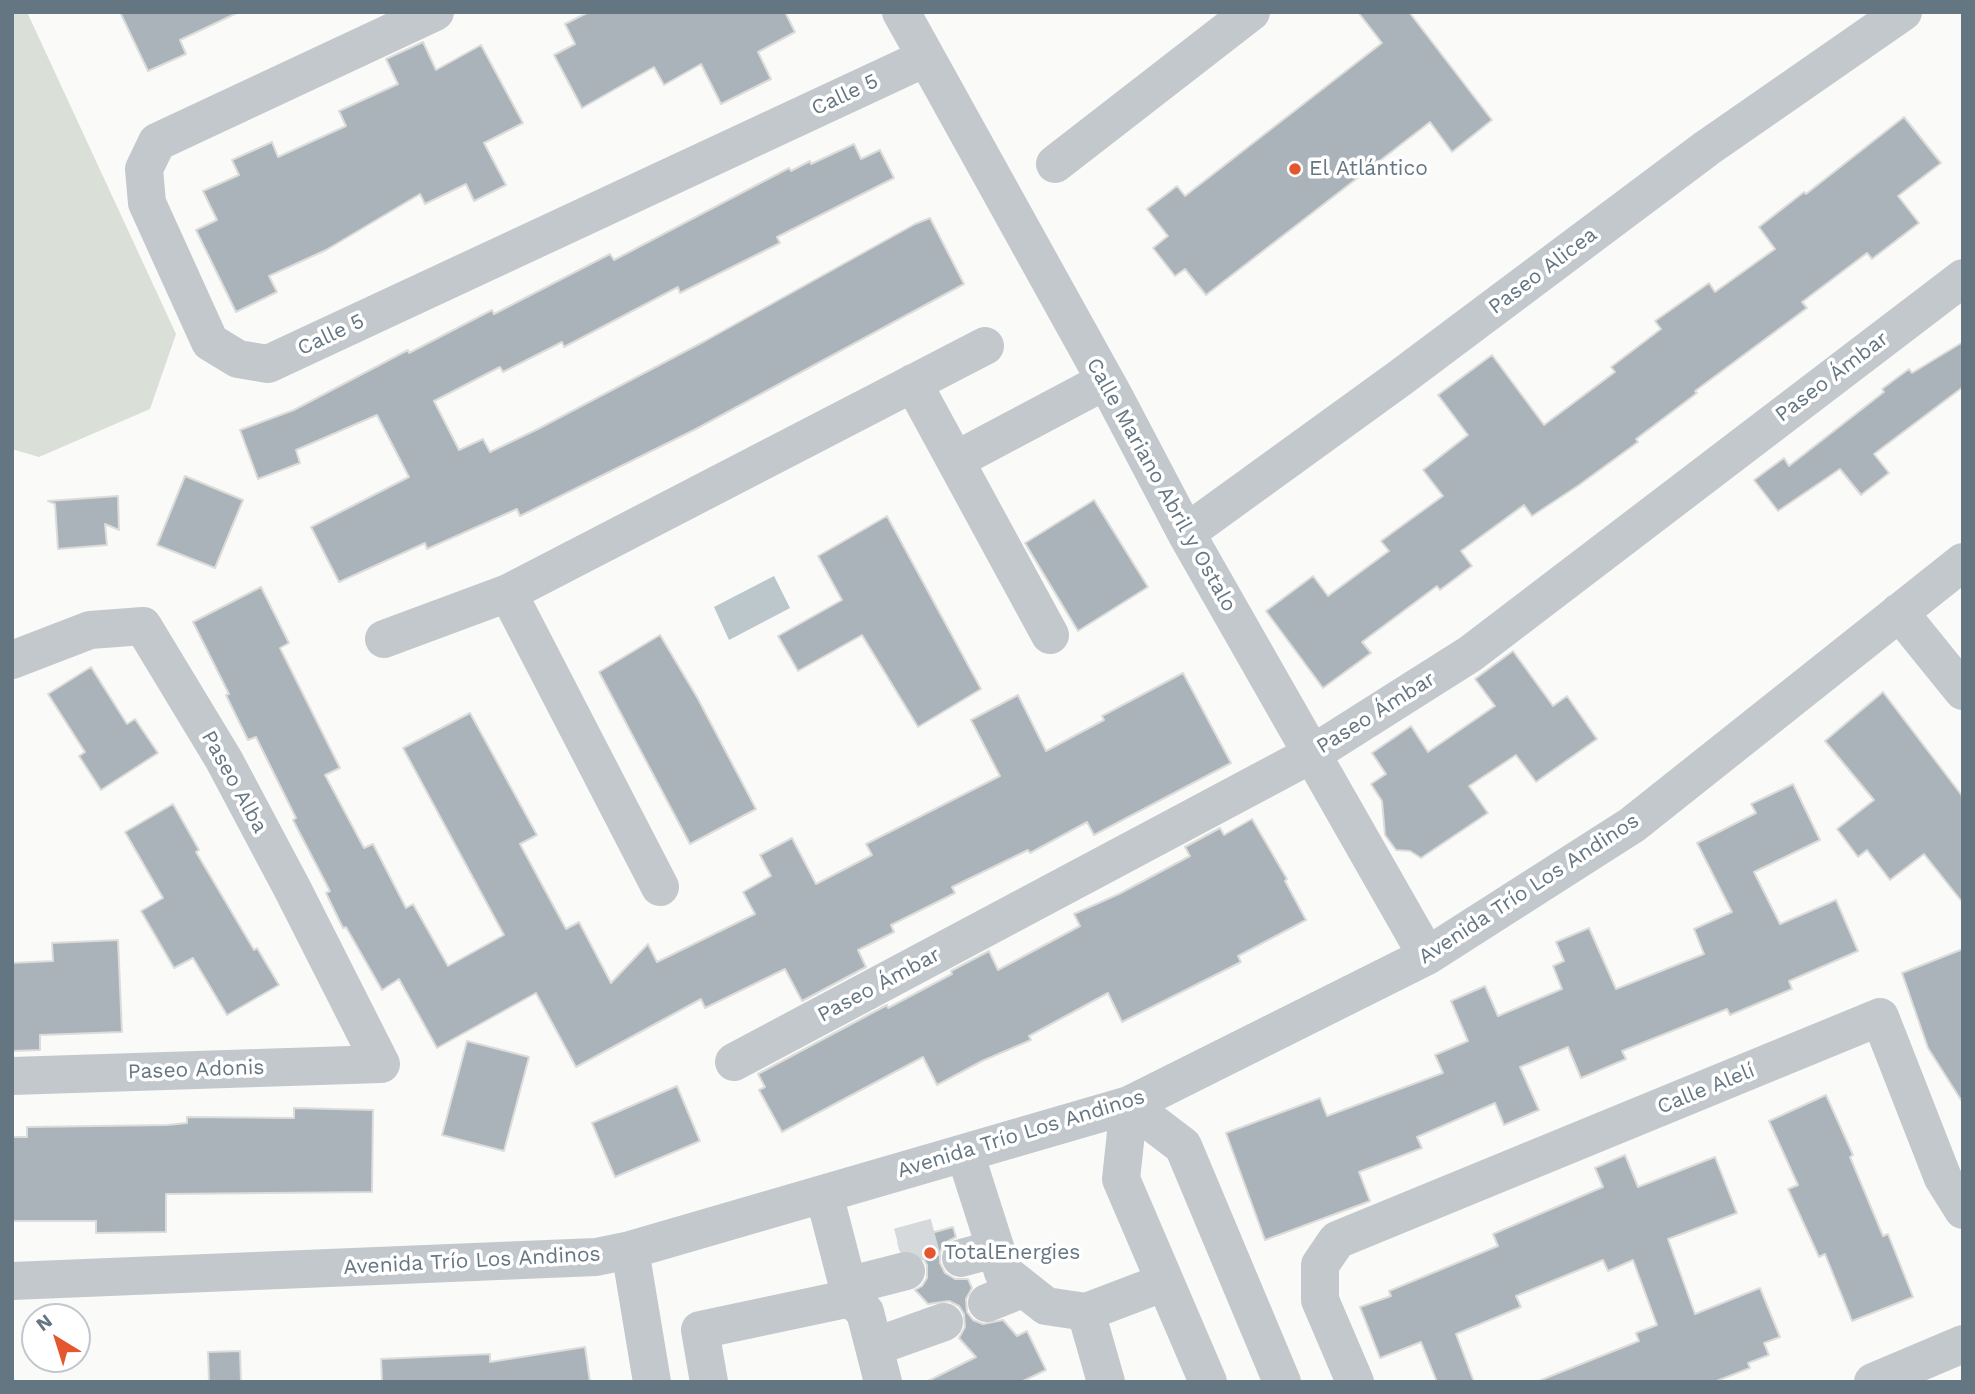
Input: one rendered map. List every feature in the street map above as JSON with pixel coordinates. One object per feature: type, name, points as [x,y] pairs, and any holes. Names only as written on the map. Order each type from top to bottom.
[{"type":"street","name":"Calle 5","points":[[435,12],[157,142],[144,169],[147,203],[210,342],[238,359],[268,364],[925,58]]},
{"type":"street","name":"Calle Mariano Abril y Ostalo","points":[[901,12],[1186,533],[1427,956]]},
{"type":"street","points":[[1055,164],[1251,12]]},
{"type":"street","name":"Paseo Alicea","points":[[1186,533],[1400,378],[1707,148],[1903,12]]},
{"type":"street","name":"Paseo Ámbar","points":[[734,1062],[1312,754],[1470,654],[1963,278]]},
{"type":"street","points":[[384,639],[508,593],[985,346]]},
{"type":"street","points":[[956,460],[1105,381]]},
{"type":"street","points":[[913,383],[1050,635]]},
{"type":"street","name":"Avenida Trío Los Andinos","points":[[12,1281],[580,1259],[630,1250],[1129,1105],[1427,956],[1632,825],[1963,562]]},
{"type":"street","points":[[508,593],[660,887]]},
{"type":"street","points":[[1899,612],[1963,691]]},
{"type":"street","name":"Paseo Alba","points":[[12,660],[90,630],[143,626],[230,772],[293,890],[380,1064]]},
{"type":"street","name":"Calle Alelí","points":[[1355,1382],[1320,1300],[1320,1265],[1337,1240],[1880,1017],[1942,1178],[1963,1210]]},
{"type":"street","name":"Paseo Adonis","points":[[12,1076],[380,1064]]},
{"type":"street","points":[[1129,1105],[1121,1179],[1208,1382]]},
{"type":"street","points":[[1129,1105],[1183,1146],[1282,1382]]},
{"type":"street","points":[[965,1153],[974,1241],[1003,1272],[1046,1306],[1087,1312],[1165,1282]]},
{"type":"street","points":[[824,1194],[847,1282],[865,1312],[879,1364],[944,1322]]},
{"type":"street","points":[[630,1250],[652,1382]]},
{"type":"street","points":[[709,1382],[701,1330],[847,1282],[902,1259]]},
{"type":"street","points":[[987,1303],[1022,1289]]},
{"type":"street","points":[[1087,1312],[1106,1382]]},
{"type":"street","points":[[1873,1382],[1963,1344]]},
{"type":"shaded area","points":[[12,12],[27,12],[176,334],[150,409],[39,457],[12,449]]},
{"type":"shaded area","points":[[774,576],[790,608],[729,640],[714,607]]},
{"type":"building","points":[[120,12],[239,12],[180,40],[186,54],[148,71]]},
{"type":"building","points":[[589,12],[785,12],[795,32],[758,52],[771,79],[721,104],[701,64],[664,85],[654,67],[582,108],[554,55],[575,44],[565,24]]},
{"type":"building","name":"El Atlántico","points":[[1358,12],[1409,12],[1492,120],[1452,152],[1430,122],[1206,295],[1185,269],[1175,276],[1153,248],[1168,236],[1147,209],[1177,186],[1185,196],[1382,43]]},
{"type":"building","points":[[423,42],[436,70],[481,45],[523,123],[484,143],[506,185],[474,201],[466,184],[425,204],[420,194],[326,250],[269,276],[277,292],[236,312],[196,230],[217,220],[203,191],[239,175],[232,160],[272,142],[278,157],[346,126],[339,111],[398,84],[386,59]]},
{"type":"building","points":[[1904,117],[1941,163],[1898,196],[1919,223],[1872,259],[1867,253],[1802,302],[1807,308],[1695,391],[1697,393],[1636,439],[1638,442],[1579,485],[1532,516],[1524,505],[1461,551],[1472,566],[1440,590],[1437,586],[1362,642],[1371,653],[1323,688],[1266,611],[1313,576],[1328,596],[1389,551],[1381,541],[1443,496],[1423,470],[1468,435],[1438,395],[1492,355],[1544,425],[1615,372],[1611,367],[1661,329],[1655,321],[1709,283],[1715,292],[1775,249],[1759,227],[1804,192],[1806,194]]},
{"type":"building","points":[[854,144],[861,159],[880,150],[894,178],[777,237],[780,243],[680,293],[678,287],[564,347],[562,342],[503,372],[500,367],[434,401],[459,450],[483,439],[490,452],[538,429],[930,218],[964,284],[696,429],[520,516],[517,509],[427,549],[425,543],[339,582],[311,527],[409,477],[377,415],[296,450],[300,463],[258,479],[240,430],[294,410],[408,350],[409,353],[492,310],[494,314],[610,254],[614,260],[789,168],[791,171],[810,161],[811,164]]},
{"type":"building","points":[[1963,342],[1963,387],[1874,454],[1889,473],[1861,495],[1840,469],[1778,511],[1754,480],[1784,458],[1789,466],[1884,392],[1882,389],[1909,369],[1912,373]]},
{"type":"building","points":[[185,476],[243,500],[215,568],[157,545]]},
{"type":"building","points":[[118,496],[119,530],[105,524],[107,545],[58,549],[55,504],[48,501]]},
{"type":"building","points":[[1094,500],[1148,587],[1078,631],[1025,543]]},
{"type":"building","points":[[887,516],[981,689],[918,727],[862,635],[798,671],[778,636],[842,600],[818,556]]},
{"type":"building","points":[[261,587],[289,643],[280,648],[340,768],[325,775],[364,848],[373,844],[406,908],[413,904],[448,966],[504,935],[403,748],[470,713],[537,835],[520,844],[566,929],[579,922],[611,983],[648,944],[657,962],[755,914],[743,892],[771,876],[760,855],[792,838],[816,884],[872,855],[866,844],[1000,776],[971,720],[1018,695],[1046,751],[1104,720],[1102,716],[1183,673],[1231,763],[1094,835],[1087,822],[1030,853],[1028,850],[952,887],[955,893],[891,925],[894,932],[858,950],[866,967],[802,1001],[785,969],[705,1008],[701,999],[576,1067],[536,993],[437,1048],[399,979],[382,990],[346,927],[343,928],[326,893],[330,891],[293,820],[296,818],[256,737],[248,740],[226,695],[229,694],[193,622]]},
{"type":"building","points":[[660,635],[698,699],[756,809],[690,844],[599,672]]},
{"type":"building","points":[[1513,651],[1553,706],[1567,696],[1597,739],[1536,782],[1516,755],[1469,786],[1488,813],[1421,858],[1410,851],[1396,850],[1385,835],[1382,801],[1371,784],[1386,774],[1372,753],[1411,726],[1428,752],[1495,706],[1475,679]]},
{"type":"building","points":[[91,667],[127,724],[135,719],[158,753],[101,790],[79,756],[85,752],[48,694]]},
{"type":"building","points":[[1883,692],[1963,797],[1963,903],[1924,854],[1890,880],[1867,850],[1858,857],[1837,829],[1874,800],[1825,741]]},
{"type":"building","points":[[1793,784],[1820,840],[1754,872],[1780,924],[1836,900],[1858,951],[1789,981],[1792,989],[1730,1015],[1727,1009],[1622,1051],[1626,1059],[1581,1078],[1568,1047],[1520,1067],[1539,1110],[1504,1125],[1495,1103],[1417,1137],[1422,1148],[1359,1172],[1370,1201],[1265,1240],[1226,1133],[1320,1098],[1327,1116],[1443,1073],[1435,1055],[1468,1041],[1451,1001],[1485,986],[1498,1016],[1562,989],[1553,966],[1564,961],[1556,942],[1589,928],[1616,989],[1704,954],[1694,929],[1732,912],[1697,843],[1756,813],[1751,804]]},
{"type":"building","points":[[173,804],[199,850],[196,852],[254,950],[257,948],[279,985],[227,1015],[193,958],[174,968],[141,911],[163,898],[125,832]]},
{"type":"building","points":[[1252,819],[1287,879],[1285,881],[1306,920],[1238,956],[1241,962],[1122,1022],[1108,993],[1029,1036],[1031,1040],[982,1061],[937,1085],[923,1057],[782,1132],[759,1090],[765,1087],[758,1074],[887,1005],[888,1008],[952,974],[951,971],[989,951],[998,970],[1080,926],[1074,914],[1119,894],[1190,856],[1185,847],[1220,828],[1224,835]]},
{"type":"building","points":[[118,940],[122,1032],[40,1035],[40,1050],[12,1051],[12,963],[53,961],[52,943]]},
{"type":"building","points":[[1963,949],[1963,1103],[1928,1048],[1902,973]]},
{"type":"building","points":[[467,1041],[529,1057],[504,1151],[442,1135]]},
{"type":"building","points":[[677,1086],[700,1141],[615,1177],[592,1123]]},
{"type":"building","points":[[1826,1095],[1853,1155],[1850,1157],[1883,1236],[1888,1234],[1913,1297],[1852,1321],[1825,1254],[1819,1257],[1788,1189],[1798,1185],[1769,1121]]},
{"type":"building","points":[[294,1108],[373,1110],[372,1192],[166,1194],[166,1232],[96,1233],[96,1221],[12,1221],[12,1137],[27,1137],[27,1127],[167,1125],[187,1123],[187,1117],[294,1118]]},
{"type":"building","points":[[1625,1155],[1638,1187],[1715,1157],[1737,1213],[1668,1239],[1695,1314],[1760,1288],[1780,1337],[1764,1343],[1769,1355],[1748,1363],[1750,1368],[1714,1382],[1541,1382],[1639,1341],[1636,1333],[1657,1325],[1633,1260],[1608,1271],[1603,1260],[1516,1296],[1521,1307],[1456,1334],[1474,1382],[1437,1382],[1421,1342],[1380,1358],[1360,1307],[1391,1296],[1389,1291],[1498,1246],[1493,1234],[1603,1187],[1595,1168]]},
{"type":"building","points":[[953,1227],[956,1237],[945,1243],[940,1252],[940,1263],[945,1273],[955,1279],[968,1279],[972,1288],[966,1299],[967,1312],[973,1320],[983,1324],[1003,1320],[1017,1336],[1027,1331],[1046,1370],[1021,1382],[926,1382],[976,1357],[959,1338],[965,1327],[964,1314],[959,1306],[949,1301],[928,1304],[915,1290],[922,1286],[927,1278],[927,1265],[922,1256],[913,1250],[900,1250],[898,1242]]},
{"type":"building","points":[[585,1347],[590,1382],[382,1382],[381,1359],[490,1354],[490,1362]]},
{"type":"building","points":[[240,1351],[241,1382],[209,1382],[208,1352]]},
{"type":"tunnel","points":[[899,1247],[954,1232]]},
{"type":"place","name":"El Atlántico","points":[[1295,169]]},
{"type":"place","name":"TotalEnergies","points":[[930,1253]]}]
